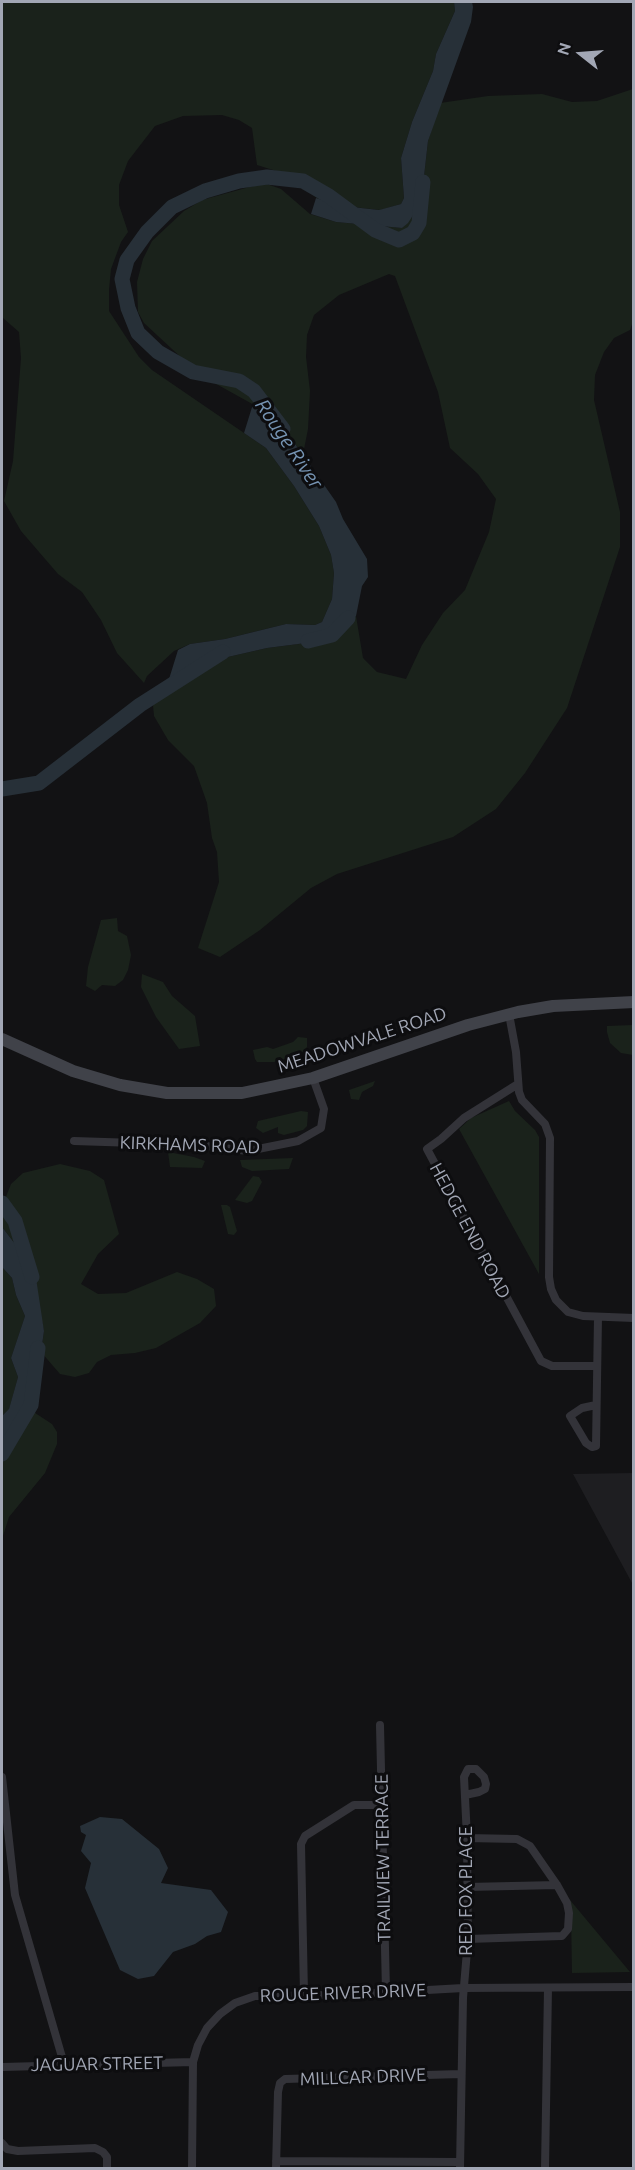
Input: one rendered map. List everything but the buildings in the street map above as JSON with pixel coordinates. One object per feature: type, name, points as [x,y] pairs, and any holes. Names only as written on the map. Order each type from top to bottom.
[{"type":"main road","name":"MEADOWVALE ROAD","points":[[2,1039],[51,1062],[94,1078],[143,1090],[167,1093],[242,1093],[313,1078],[468,1025],[509,1014],[553,1006],[633,1002]]},
{"type":"street","points":[[509,1014],[522,1100],[545,1124],[550,1138],[549,1277],[551,1289],[556,1300],[568,1312],[583,1316],[633,1318]]},
{"type":"street","name":"KIRKHAMS ROAD","points":[[74,1141],[198,1145],[249,1150],[298,1141],[321,1128],[323,1103],[313,1078]]},
{"type":"street","name":"HEDGE END ROAD","points":[[518,1084],[464,1118],[427,1149],[541,1361],[552,1366],[597,1366]]},
{"type":"street","points":[[596,1405],[582,1408],[570,1416],[586,1443],[592,1447],[596,1446],[598,1317]]},
{"type":"street","name":"TRAILVIEW TERRACE","points":[[380,1725],[386,1992]]},
{"type":"street","points":[[2,1777],[15,1895],[64,2064]]},
{"type":"street","name":"RED FOX PLACE","points":[[460,2165],[463,1988],[468,1939],[465,1795]]},
{"type":"street","points":[[304,1994],[301,1844],[310,1832],[354,1804],[381,1805]]},
{"type":"street","points":[[467,1838],[517,1839],[530,1846],[557,1885],[567,1903],[568,1913],[568,1929],[562,1936],[468,1939]]},
{"type":"street","points":[[467,1887],[557,1885]]},
{"type":"street","name":"ROUGE RIVER DRIVE","points":[[192,2169],[193,2062],[198,2045],[207,2028],[235,2003],[255,1996],[304,1994],[339,1995],[463,1988],[633,1987]]},
{"type":"street","points":[[545,2169],[548,1988]]},
{"type":"street","name":"JAGUAR STREET","points":[[2,2067],[193,2062]]},
{"type":"street","name":"MILLCAR DRIVE","points":[[276,2165],[278,2092],[280,2083],[285,2079],[461,2074]]},
{"type":"street","points":[[2,2143],[7,2149],[18,2151],[95,2148],[107,2157],[107,2169]]},
{"type":"street","points":[[276,2165],[460,2165]]},
{"type":"shaded area","points":[[2,2],[454,2],[455,11],[436,54],[433,71],[412,122],[401,158],[404,198],[401,204],[380,210],[343,206],[318,199],[289,175],[257,165],[252,128],[239,120],[222,115],[183,116],[155,126],[128,161],[119,185],[119,205],[128,232],[121,242],[111,269],[109,311],[139,357],[152,370],[266,448],[294,486],[319,526],[331,555],[334,573],[332,599],[322,622],[315,625],[286,624],[225,639],[190,644],[174,651],[147,676],[144,683],[117,653],[101,620],[82,592],[58,574],[21,531],[4,501],[13,461],[21,358],[19,332],[3,318],[2,313]]},
{"type":"shaded area","points":[[633,89],[633,321],[630,330],[614,338],[604,352],[595,375],[594,400],[620,512],[620,547],[567,708],[525,773],[496,809],[453,837],[337,874],[311,888],[260,930],[220,957],[198,948],[219,882],[217,852],[212,838],[207,803],[194,766],[168,740],[154,716],[153,705],[186,668],[267,648],[314,642],[345,628],[356,616],[363,658],[377,672],[406,679],[422,645],[443,613],[465,590],[489,532],[496,499],[478,474],[450,448],[438,392],[395,276],[389,274],[339,295],[314,315],[307,335],[306,357],[310,391],[308,429],[304,449],[301,452],[274,416],[200,375],[144,323],[138,312],[137,282],[143,259],[152,241],[184,211],[202,200],[264,183],[281,189],[310,214],[336,222],[402,228],[421,203],[428,141],[440,103],[488,96],[542,94],[572,102],[597,101]]},
{"type":"shaded area","points":[[117,918],[118,931],[127,936],[131,955],[128,970],[123,980],[115,986],[102,985],[95,991],[86,986],[88,967],[101,920]]},
{"type":"shaded area","points":[[142,974],[163,982],[172,996],[195,1016],[200,1046],[179,1049],[156,1017],[141,987]]},
{"type":"shaded area","points":[[633,1025],[633,1055],[621,1053],[610,1043],[607,1026]]},
{"type":"shaded area","points":[[298,1037],[307,1038],[307,1047],[300,1055],[274,1062],[257,1062],[255,1059],[253,1050],[267,1047],[273,1049],[293,1042]]},
{"type":"shaded area","points":[[375,1081],[373,1086],[362,1092],[359,1100],[351,1099],[349,1090]]},
{"type":"shaded area","points":[[509,1101],[539,1137],[539,1274],[459,1129],[471,1118]]},
{"type":"shaded area","points":[[301,1111],[308,1112],[307,1126],[303,1130],[284,1135],[278,1133],[278,1127],[263,1133],[256,1128],[258,1121]]},
{"type":"shaded area","points":[[168,1152],[205,1161],[202,1168],[170,1167]]},
{"type":"shaded area","points":[[293,1158],[289,1169],[252,1171],[242,1167],[240,1160]]},
{"type":"shaded area","points":[[60,1164],[90,1171],[104,1180],[119,1234],[98,1254],[81,1284],[98,1294],[126,1293],[177,1272],[197,1279],[214,1289],[216,1306],[200,1323],[156,1348],[111,1355],[97,1362],[89,1373],[75,1377],[60,1374],[41,1352],[44,1331],[29,1262],[2,1227],[2,1207],[11,1184],[23,1173]]},
{"type":"shaded area","points":[[253,1176],[259,1177],[262,1182],[252,1201],[247,1203],[235,1200]]},
{"type":"shaded area","points":[[221,1205],[230,1207],[237,1231],[234,1235],[228,1234]]},
{"type":"shaded area","points":[[2,1267],[12,1278],[25,1316],[11,1358],[18,1377],[9,1410],[2,1416]]},
{"type":"shaded area","points":[[29,1409],[52,1424],[57,1432],[57,1444],[45,1473],[9,1517],[2,1539],[2,1452],[13,1441]]},
{"type":"shaded area","points":[[573,1474],[633,1474],[632,1583]]},
{"type":"shaded area","points":[[565,1894],[630,1972],[572,1973],[571,1914]]},
{"type":"water","points":[[454,2],[472,2],[471,22],[428,141],[421,203],[408,223],[402,228],[336,222],[311,214],[316,198],[343,206],[379,210],[401,204],[404,198],[401,158],[412,122],[433,71],[436,54],[455,11]]},
{"type":"water","points":[[253,404],[274,416],[336,502],[343,519],[367,559],[368,577],[362,586],[356,616],[345,628],[314,642],[267,648],[193,665],[186,668],[165,692],[178,650],[190,644],[225,639],[286,624],[315,625],[322,622],[332,599],[334,573],[331,555],[319,526],[294,486],[266,448],[244,433]]},
{"type":"water","points":[[2,1227],[29,1262],[36,1278],[44,1331],[41,1352],[32,1379],[27,1417],[13,1441],[2,1452],[2,1416],[9,1409],[18,1377],[11,1358],[25,1316],[12,1278],[2,1267]]},
{"type":"water","points":[[100,1817],[122,1819],[159,1849],[168,1868],[161,1883],[211,1890],[228,1912],[221,1932],[173,1952],[154,1976],[138,1979],[120,1970],[85,1888],[91,1863],[81,1851],[86,1835],[81,1832],[80,1826]]},
{"type":"waterway","name":"Rouge River","points":[[283,429],[254,391],[239,381],[193,372],[158,352],[138,333],[128,308],[122,279],[127,260],[147,232],[172,207],[205,191],[239,181],[267,177],[303,181],[329,196],[375,230],[399,240],[413,233],[419,223],[423,182]]},
{"type":"waterway","name":"Rouge River","points":[[308,641],[332,635],[348,618]]},
{"type":"waterway","name":"Rouge River","points":[[2,789],[39,783],[140,705],[223,652]]},
{"type":"waterway","name":"Rouge River","points":[[2,1203],[15,1221],[32,1277]]},
{"type":"waterway","name":"Rouge River","points":[[2,1454],[31,1405],[38,1348]]}]
